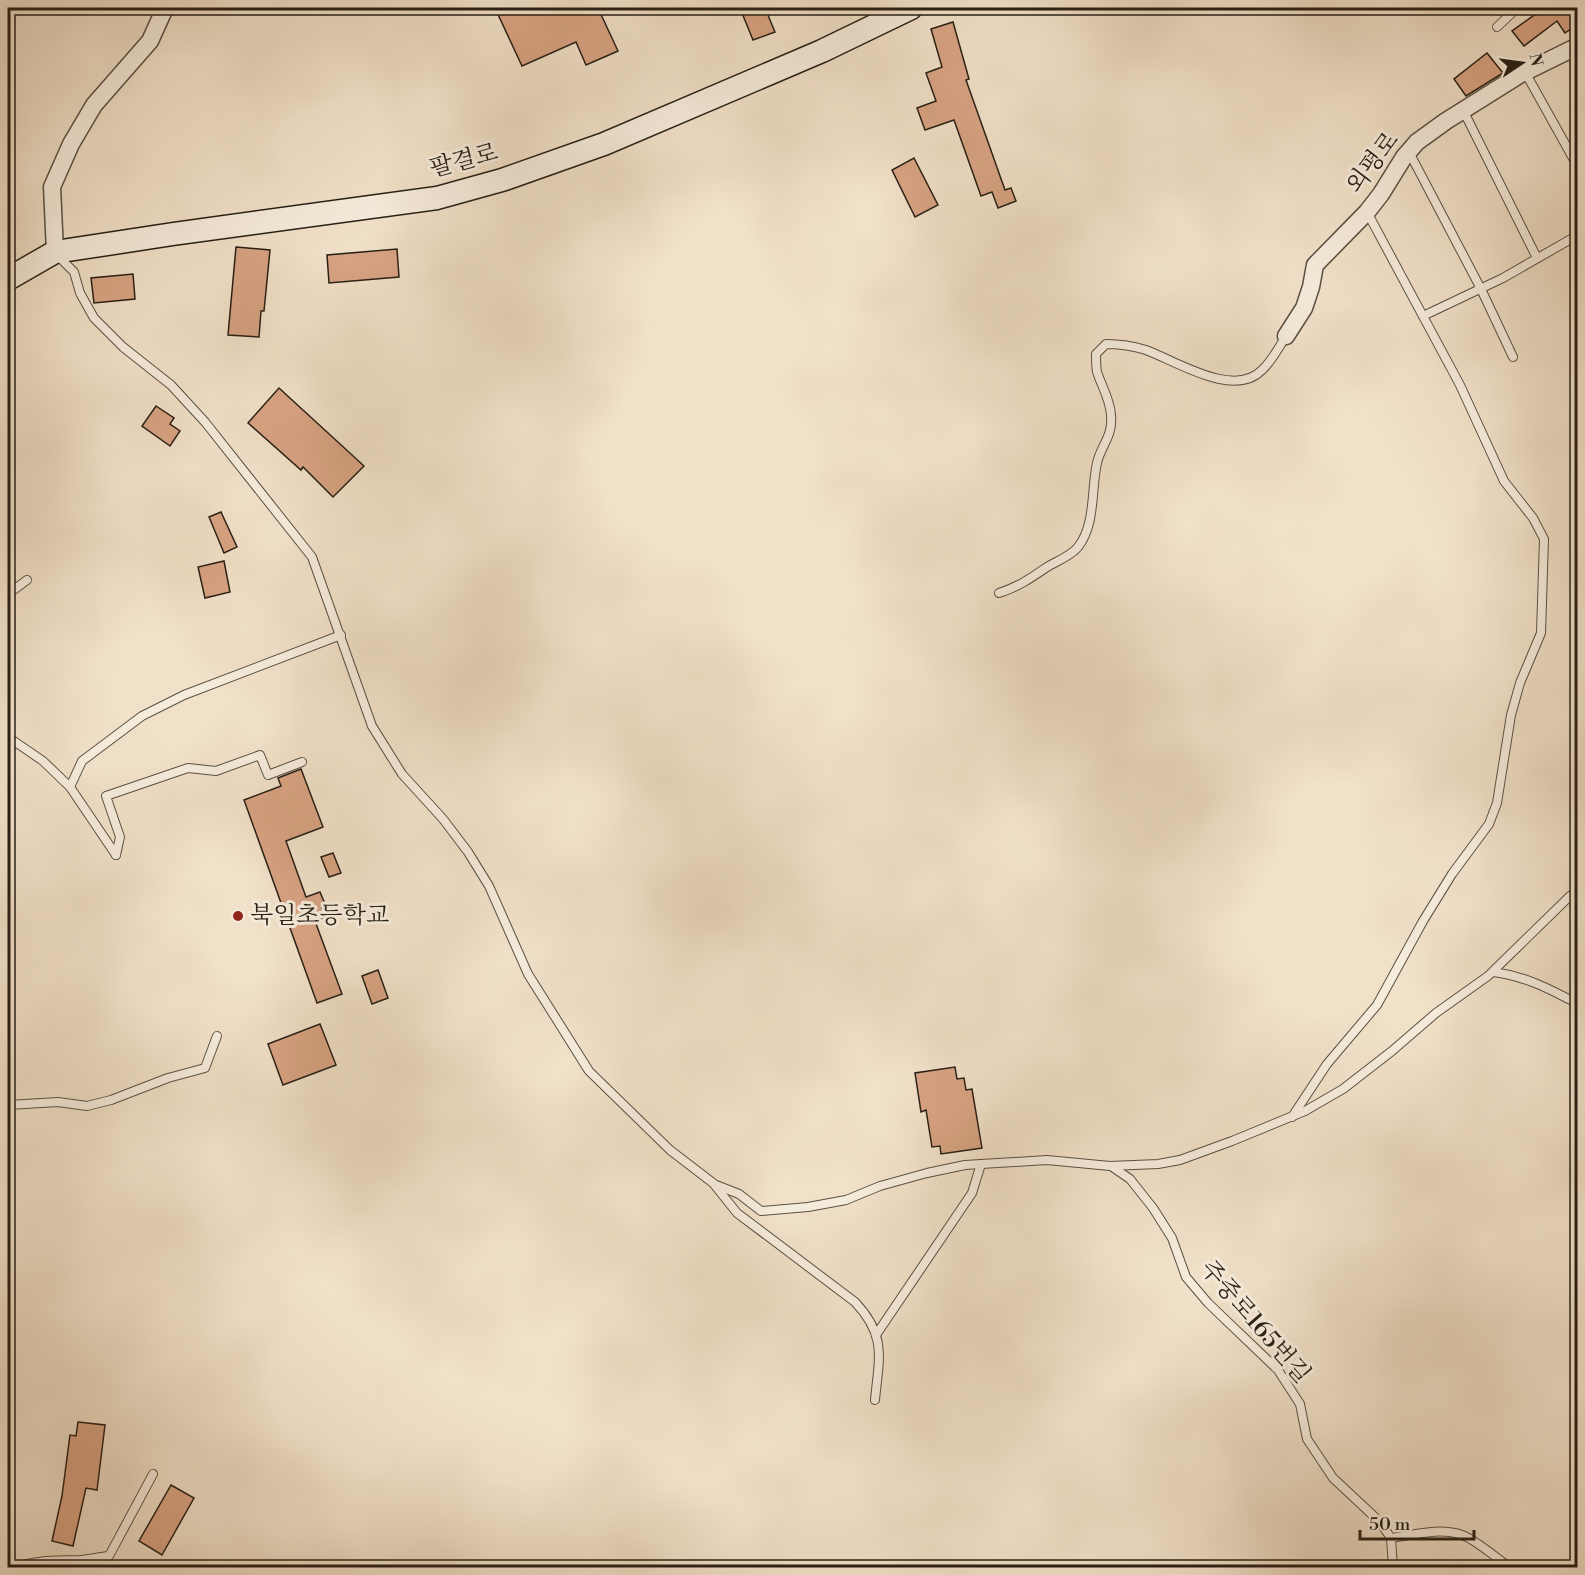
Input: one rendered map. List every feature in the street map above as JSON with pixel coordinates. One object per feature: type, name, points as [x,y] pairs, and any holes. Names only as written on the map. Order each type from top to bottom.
[{"type":"street","points":[[55,252],[52,188],[71,144],[94,105],[150,41],[165,8]]},
{"type":"street","name":"팔결로","points":[[8,279],[55,252],[437,198],[502,180],[604,144],[822,51],[910,8]]},
{"type":"street","name":"외평로","points":[[1286,336],[1304,308],[1315,265],[1367,212],[1409,151],[1427,135],[1463,110],[1525,72],[1573,48]]},
{"type":"lane","points":[[1497,27],[1517,8]]},
{"type":"lane","points":[[1573,48],[1578,68]]},
{"type":"lane","points":[[1525,72],[1578,168]]},
{"type":"lane","points":[[1463,110],[1537,258]]},
{"type":"lane","points":[[1409,151],[1513,357]]},
{"type":"lane","points":[[1292,1117],[1327,1064],[1377,1005],[1423,921],[1452,874],[1489,824],[1497,803],[1514,705],[1520,683],[1541,633],[1544,539],[1533,518],[1504,482],[1460,385],[1367,212]]},
{"type":"lane","points":[[1424,316],[1480,289],[1578,235]]},
{"type":"lane","points":[[55,252],[74,272],[80,293],[94,318],[123,347],[171,385],[185,400],[249,475],[307,549],[341,635],[372,726],[402,774],[443,819],[468,852],[489,886],[528,974],[589,1071],[670,1150],[712,1183],[737,1213],[855,1302],[869,1317],[876,1335],[879,1354],[875,1400]]},
{"type":"lane","points":[[999,593],[1031,579],[1077,548],[1085,534],[1091,513],[1098,456],[1109,438],[1112,418],[1110,404],[1097,371],[1096,354],[1106,344],[1123,344],[1144,350],[1189,370],[1220,379],[1237,381],[1261,372],[1286,336]]},
{"type":"lane","points":[[8,594],[27,580]]},
{"type":"lane","points":[[70,787],[82,761],[142,716],[183,695],[341,635]]},
{"type":"lane","points":[[8,737],[43,761],[70,787],[116,855],[120,837],[106,796],[188,768],[216,771],[260,755],[268,775],[302,762]]},
{"type":"lane","points":[[712,1183],[739,1194],[761,1211],[808,1207],[846,1200],[880,1186],[927,1173],[981,1164],[1047,1160],[1110,1166],[1148,1165],[1180,1160],[1292,1117],[1343,1089],[1436,1013],[1493,972],[1570,896],[1578,893]]},
{"type":"lane","points":[[1493,972],[1534,981],[1578,1005]]},
{"type":"lane","points":[[8,1105],[58,1102],[87,1106],[111,1100],[168,1078],[205,1068],[217,1036]]},
{"type":"lane","points":[[876,1335],[972,1193],[981,1164]]},
{"type":"lane","name":"주중로165번길","points":[[1110,1166],[1130,1179],[1154,1208],[1172,1238],[1186,1277],[1208,1304],[1278,1370],[1300,1404],[1307,1440],[1333,1478],[1379,1521],[1391,1538]]},
{"type":"lane","points":[[15,1568],[27,1563],[50,1560],[81,1560],[109,1556],[153,1474]]},
{"type":"lane","points":[[1393,1568],[1391,1538],[1435,1531],[1465,1536],[1510,1568]]},
{"type":"building","points":[[495,8],[598,8],[618,51],[586,65],[576,42],[522,66]]},
{"type":"building","points":[[740,8],[765,8],[775,32],[753,40]]},
{"type":"building","points":[[1544,8],[1578,8],[1578,24],[1565,33],[1557,21],[1524,46],[1512,31]]},
{"type":"building","points":[[953,22],[969,79],[966,80],[1005,190],[1011,188],[1016,201],[998,208],[992,192],[981,196],[954,120],[925,130],[917,108],[936,101],[926,73],[942,67],[931,29]]},
{"type":"building","points":[[1487,53],[1503,73],[1466,96],[1454,79]]},
{"type":"building","points":[[914,158],[938,205],[915,217],[892,170]]},
{"type":"building","points":[[236,247],[270,250],[259,337],[228,335]]},
{"type":"building","points":[[397,249],[399,277],[329,283],[327,255]]},
{"type":"building","points":[[133,274],[135,299],[94,303],[91,278]]},
{"type":"building","points":[[279,388],[364,466],[333,497],[303,467],[301,470],[248,423]]},
{"type":"building","points":[[156,406],[174,418],[170,424],[180,431],[170,446],[142,426]]},
{"type":"building","points":[[221,512],[237,547],[224,553],[209,517]]},
{"type":"building","points":[[224,561],[230,592],[205,598],[198,567]]},
{"type":"building","points":[[301,769],[323,827],[286,841],[306,897],[320,892],[325,904],[321,905],[326,917],[315,921],[342,994],[317,1003],[244,800],[281,786],[278,778]]},
{"type":"building","points":[[333,853],[341,873],[329,877],[321,857]]},
{"type":"building","points":[[378,970],[388,998],[372,1004],[362,976]]},
{"type":"building","points":[[320,1024],[336,1065],[283,1085],[268,1044]]},
{"type":"building","points":[[955,1067],[957,1079],[964,1078],[966,1090],[972,1089],[982,1148],[941,1154],[940,1146],[932,1147],[926,1110],[921,1112],[915,1073]]},
{"type":"building","points":[[78,1422],[105,1425],[97,1490],[86,1488],[73,1546],[52,1541],[62,1496],[70,1435],[76,1436]]},
{"type":"building","points":[[171,1485],[194,1498],[162,1555],[139,1541]]},
{"type":"place","name":"북일초등학교","points":[[238,916]]}]
